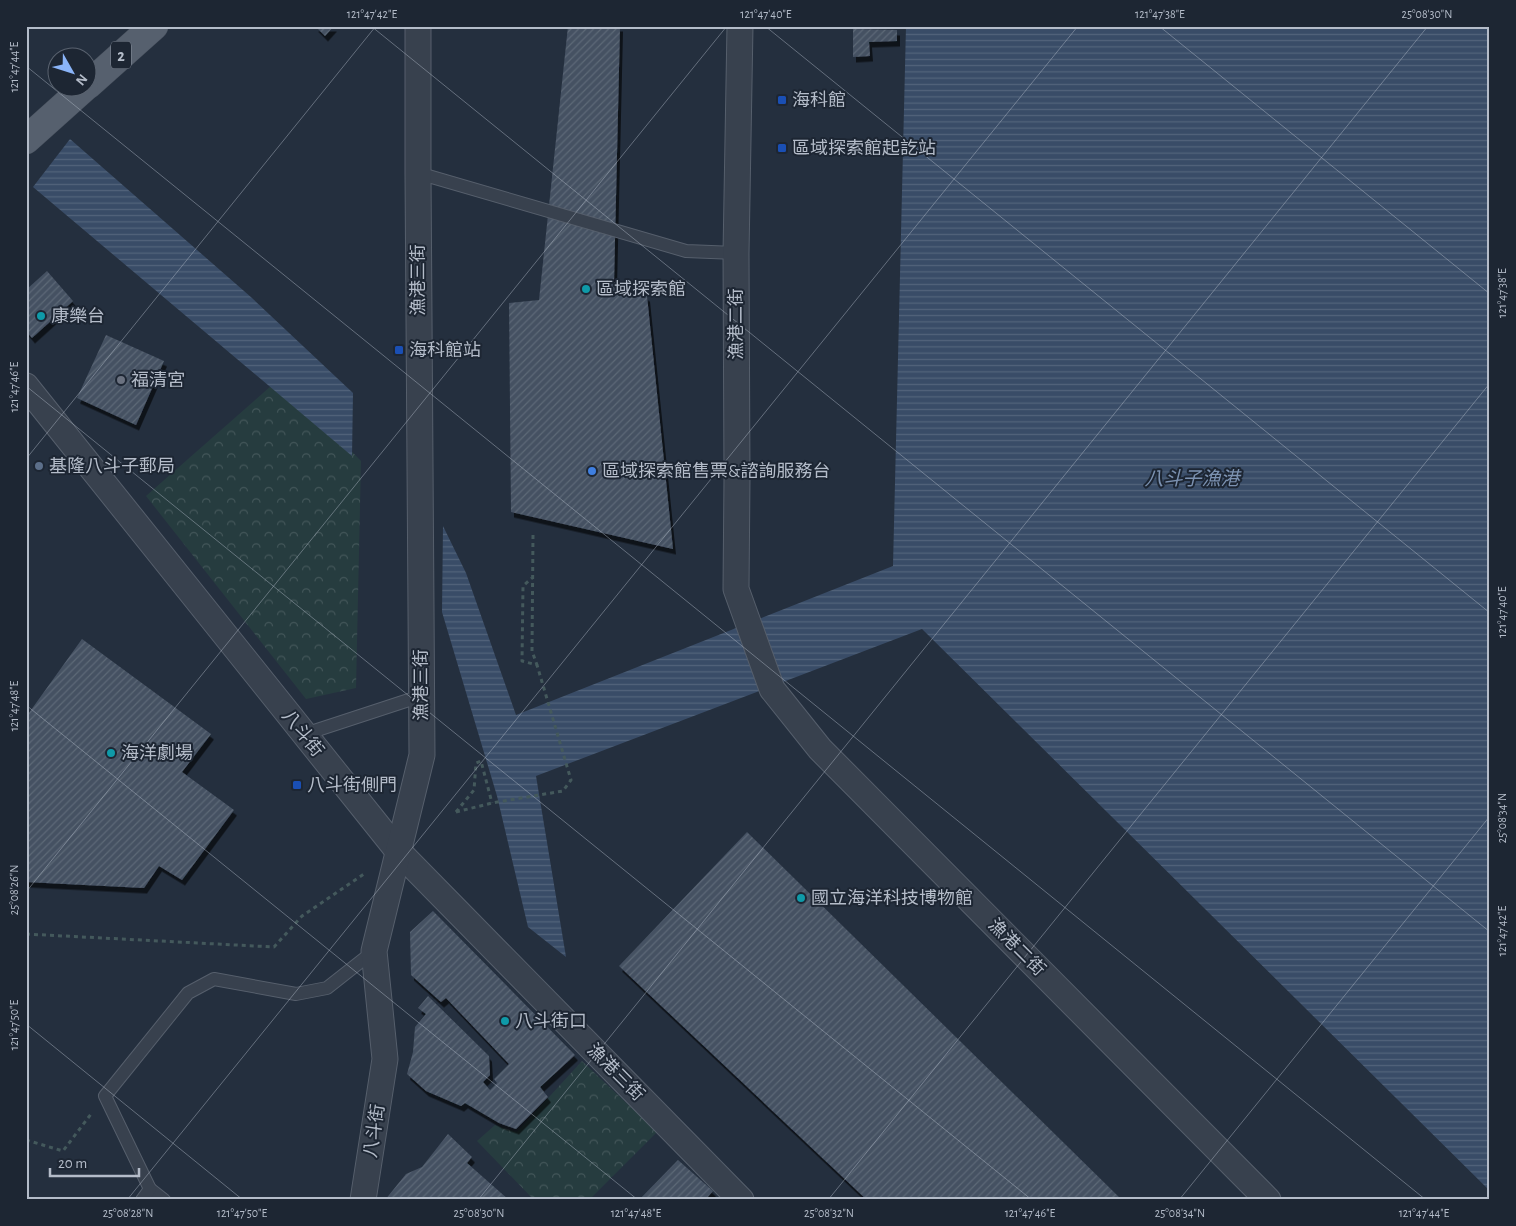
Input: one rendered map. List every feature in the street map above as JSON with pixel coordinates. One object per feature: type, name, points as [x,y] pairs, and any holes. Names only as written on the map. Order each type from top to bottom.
[{"type":"main road","name":"2","points":[[98,76],[154,26]]},
{"type":"main road","points":[[28,136],[72,98]]},
{"type":"street","name":"漁港三街","points":[[418,26],[422,755],[398,851],[741,1200]]},
{"type":"street","name":"漁港二街","points":[[740,26],[736,253],[736,589],[772,688],[820,749],[1268,1200]]},
{"type":"street","name":"八斗街","points":[[26,386],[398,851],[374,951],[385,1059],[363,1200]]},
{"type":"lane","points":[[418,173],[686,251],[736,253]]},
{"type":"lane","points":[[305,734],[421,696]]},
{"type":"lane","points":[[164,1200],[150,1189],[105,1096],[188,993],[214,979],[296,994],[327,988],[374,951]]},
{"type":"lane","points":[[142,1200],[150,1189]]},
{"type":"path","points":[[492,803],[481,761],[476,763],[474,790],[456,812],[492,803],[563,791],[571,780],[538,665],[532,651],[533,535]]},
{"type":"path","points":[[532,578],[523,586],[522,661],[538,665]]},
{"type":"path","points":[[26,934],[274,947],[302,916],[398,851]]},
{"type":"path","points":[[26,1140],[63,1151],[105,1096]]},
{"type":"green space","points":[[280,378],[361,461],[356,688],[306,699],[146,496]]},
{"type":"green space","points":[[582,1061],[657,1132],[589,1200],[534,1200],[477,1141],[495,1125],[517,1132]]},
{"type":"water","name":"八斗子漁港","points":[[906,26],[1490,26],[1490,1191],[922,629],[536,776],[566,957],[528,927],[497,796],[442,612],[443,526],[466,573],[516,715],[893,566]]},
{"type":"water","points":[[70,139],[252,298],[353,393],[352,456],[33,187]]},
{"type":"building","points":[[315,26],[334,26],[325,36]]},
{"type":"building","name":"區域探索館","points":[[568,26],[620,26],[614,282],[647,296],[673,549],[511,512],[509,303],[539,300]]},
{"type":"building","points":[[853,29],[897,30],[897,41],[869,42],[870,56],[853,57]]},
{"type":"building","name":"康樂台","points":[[47,271],[73,301],[32,338],[26,331],[26,290]]},
{"type":"building","name":"福清宮","points":[[106,335],[164,361],[136,425],[77,398]]},
{"type":"building","name":"海洋劇場","points":[[82,639],[211,734],[182,772],[234,810],[182,880],[159,866],[144,888],[26,882],[26,717]]},
{"type":"building","points":[[747,832],[1122,1200],[867,1200],[619,966]]},
{"type":"building","name":"八斗街口","points":[[433,911],[575,1055],[540,1087],[548,1097],[516,1129],[499,1123],[465,1103],[461,1106],[426,1091],[407,1074],[413,1052],[415,1027],[426,1014],[418,1008],[428,996],[489,1056],[490,1075],[483,1082],[490,1090],[497,1083],[494,1079],[509,1064],[446,998],[441,1002],[411,975],[410,932]]},
{"type":"building","points":[[448,1134],[472,1157],[467,1163],[509,1200],[385,1200],[406,1174],[422,1167]]},
{"type":"building","points":[[678,1160],[713,1191],[705,1200],[639,1200]]},
{"type":"place","name":"海科館","points":[[782,100]]},
{"type":"place","name":"區域探索館起訖站","points":[[782,148]]},
{"type":"place","name":"區域探索館","points":[[586,289]]},
{"type":"place","name":"康樂台","points":[[41,316]]},
{"type":"place","name":"海科館站","points":[[399,350]]},
{"type":"place","name":"福清宮","points":[[121,380]]},
{"type":"place","name":"基隆八斗子郵局","points":[[39,466]]},
{"type":"place","name":"區域探索館售票&諮詢服務台","points":[[592,471]]},
{"type":"place","name":"海洋劇場","points":[[111,753]]},
{"type":"place","name":"八斗街側門","points":[[297,785]]},
{"type":"place","name":"國立海洋科技博物館","points":[[801,898]]},
{"type":"place","name":"八斗街口","points":[[505,1021]]}]
